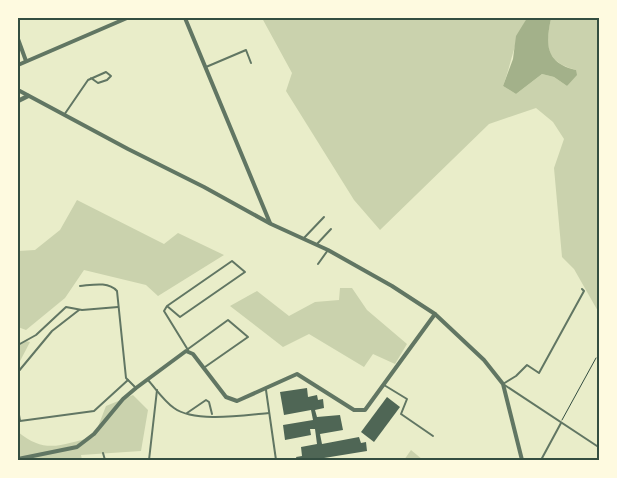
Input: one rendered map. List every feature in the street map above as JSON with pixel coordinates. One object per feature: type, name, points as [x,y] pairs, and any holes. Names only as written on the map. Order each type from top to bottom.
[{"type":"street","points":[[18,65],[127,18]]},
{"type":"street","points":[[185,18],[271,224]]},
{"type":"street","points":[[18,39],[26,62]]},
{"type":"street","points":[[18,90],[204,186],[271,224],[328,250],[392,286],[435,314],[484,360],[503,384],[522,460]]},
{"type":"street","points":[[18,102],[28,96]]},
{"type":"street","points":[[18,459],[76,447],[94,434],[123,399],[187,350],[193,354],[226,397],[236,401],[297,374],[360,411],[365,410],[435,314]]},
{"type":"lane","points":[[206,67],[246,50],[252,63]]},
{"type":"lane","points":[[64,115],[77,93],[91,78],[106,72],[111,76],[107,80],[98,83],[91,78]]},
{"type":"lane","points":[[303,239],[324,217]]},
{"type":"lane","points":[[316,245],[331,229]]},
{"type":"lane","points":[[318,264],[328,250]]},
{"type":"lane","points":[[167,306],[180,316],[245,272],[232,261],[167,306],[164,311],[187,350],[228,320],[248,337],[204,369]]},
{"type":"lane","points":[[80,286],[100,284],[112,286],[117,291],[128,380],[136,388]]},
{"type":"lane","points":[[582,289],[584,291],[539,373],[526,365],[516,376],[503,384],[600,448]]},
{"type":"lane","points":[[18,345],[36,336],[66,307],[79,310],[118,307]]},
{"type":"lane","points":[[18,372],[52,331],[79,310]]},
{"type":"lane","points":[[18,409],[20,421],[94,411],[128,380]]},
{"type":"lane","points":[[148,380],[175,409],[187,413],[212,416],[269,413]]},
{"type":"lane","points":[[384,385],[407,399],[401,414],[433,436]]},
{"type":"lane","points":[[266,387],[276,460]]},
{"type":"lane","points":[[149,460],[157,390]]},
{"type":"lane","points":[[187,413],[206,400],[212,408],[212,416]]},
{"type":"lane","points":[[541,460],[561,423]]},
{"type":"lane","points":[[103,453],[105,460],[114,460]]},
{"type":"path","points":[[561,423],[596,358]]},
{"type":"shaded area","points":[[262,18],[527,18],[516,43],[503,86],[516,94],[542,74],[554,77],[567,86],[576,70],[558,62],[550,51],[548,37],[551,19],[599,18],[599,313],[574,269],[562,257],[554,168],[564,139],[553,122],[536,108],[489,124],[380,230],[354,200],[286,91],[292,73]]},
{"type":"shaded area","points":[[527,18],[553,18],[551,19],[548,37],[550,52],[559,63],[576,70],[577,75],[567,86],[554,77],[542,74],[516,94],[503,86],[513,59],[516,36]]},
{"type":"shaded area","points":[[77,200],[164,244],[178,233],[224,255],[158,296],[146,285],[84,270],[65,298],[26,330],[18,327],[18,251],[35,250],[60,230]]},
{"type":"shaded area","points":[[340,288],[352,288],[367,310],[407,344],[395,364],[373,354],[364,367],[309,334],[283,347],[230,306],[257,291],[289,316],[315,302],[339,300]]},
{"type":"shaded area","points":[[25,341],[30,342],[18,365],[18,346]]},
{"type":"shaded area","points":[[133,395],[148,410],[141,451],[81,455],[82,460],[18,460],[18,432],[28,439],[46,446],[63,445],[94,437],[106,406]]},
{"type":"shaded area","points":[[411,450],[423,460],[404,460]]},
{"type":"building","points":[[307,388],[308,397],[317,395],[318,400],[323,399],[324,408],[315,410],[317,417],[340,415],[343,430],[320,434],[322,444],[359,437],[361,443],[366,442],[367,451],[324,458],[325,460],[297,460],[296,457],[302,456],[301,447],[317,444],[315,429],[310,429],[311,435],[285,440],[283,425],[313,420],[311,410],[284,415],[280,392]]},
{"type":"building","points":[[387,397],[400,407],[374,442],[361,432]]}]
